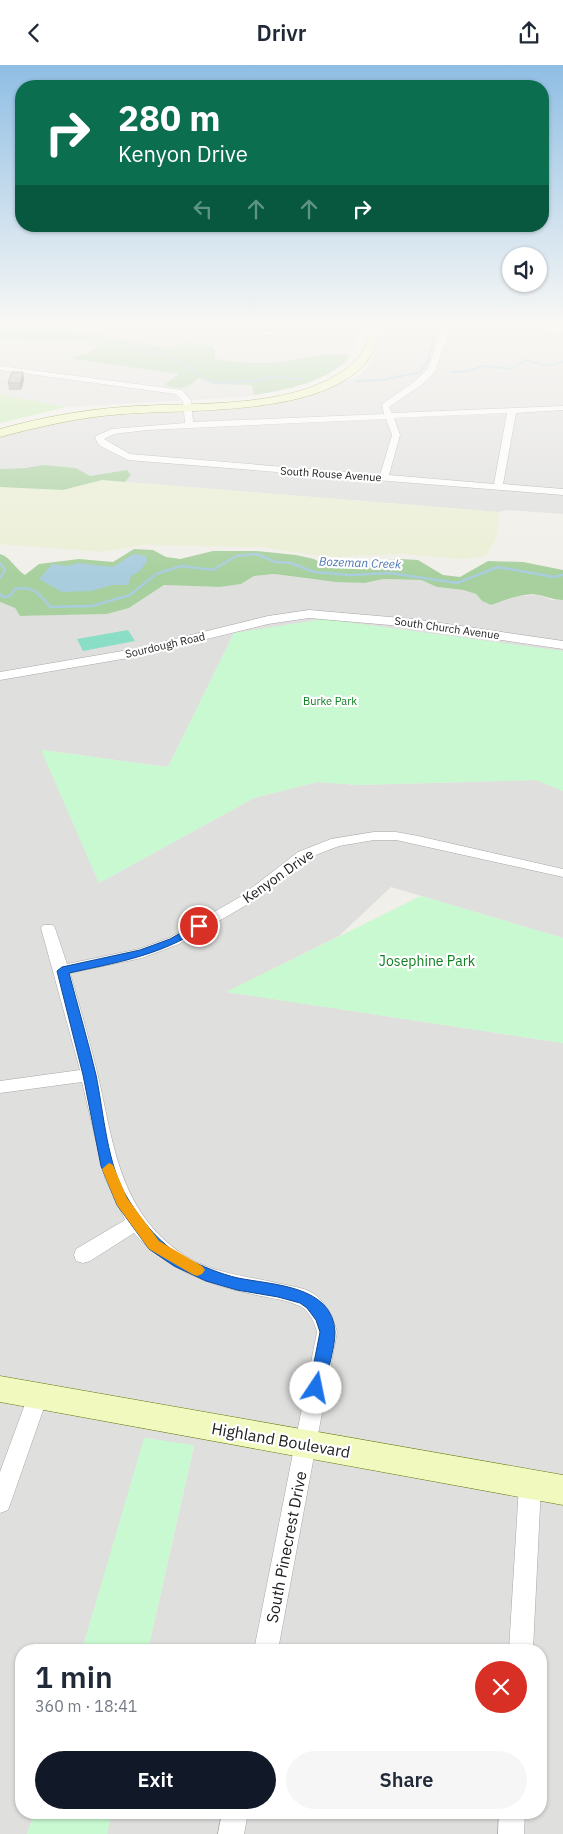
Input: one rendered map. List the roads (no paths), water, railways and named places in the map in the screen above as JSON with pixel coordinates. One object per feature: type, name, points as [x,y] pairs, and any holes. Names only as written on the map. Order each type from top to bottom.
[{"type":"main road","points":[[0,427],[79,410]]},
{"type":"main road","points":[[0,433],[37,423],[95,413],[130,410]]},
{"type":"main road","name":"Highland Boulevard","points":[[0,1389],[530,1486],[563,1490]]},
{"type":"street","points":[[188,410],[189,425],[523,410]]},
{"type":"street","points":[[384,478],[395,443],[395,429],[385,410]]},
{"type":"street","points":[[498,487],[512,410]]},
{"type":"street","name":"South Rouse Avenue","points":[[189,425],[112,432],[99,438],[103,444],[128,457],[563,491]]},
{"type":"street","name":"Sourdough Road","points":[[0,676],[161,647],[268,620],[309,614],[330,614]]},
{"type":"street","name":"South Church Avenue","points":[[330,614],[413,623],[563,645]]},
{"type":"street","name":"Kenyon Drive","points":[[62,971],[142,953],[174,941],[245,900],[303,855],[336,842],[356,837],[396,837],[418,840],[563,873]]},
{"type":"street","name":"South Pinecrest Drive","points":[[48,928],[62,971],[89,1075],[108,1166],[122,1201],[136,1223],[154,1245],[179,1261],[221,1280],[304,1298],[317,1309],[323,1318],[327,1332],[267,1644]]},
{"type":"street","points":[[0,1087],[89,1075]]},
{"type":"street","points":[[83,1255],[136,1223]]},
{"type":"street","points":[[0,1502],[38,1396]]},
{"type":"street","points":[[521,1644],[530,1486]]},
{"type":"street","points":[[231,1834],[234,1819]]},
{"type":"street","points":[[511,1834],[512,1819]]},
{"type":"water","points":[[133,554],[146,556],[147,561],[140,571],[131,576],[128,585],[112,585],[91,591],[62,592],[39,579],[52,564],[67,566],[79,563],[113,567]]},
{"type":"waterway","name":"Bozeman Creek","points":[[0,594],[3,597],[10,596],[15,589],[22,588],[39,594],[50,607],[92,606],[130,595],[156,574],[181,566],[213,570],[236,556],[257,554],[275,562],[291,563],[314,572],[350,575],[390,573],[457,583],[498,567],[554,577],[563,575]]},
{"type":"waterway","name":"Bozeman Creek","points":[[0,563],[5,570],[0,578]]},
{"type":"park label","name":"Burke Park","points":[[330,701]]},
{"type":"park label","name":"Josephine Park","points":[[427,961]]}]
